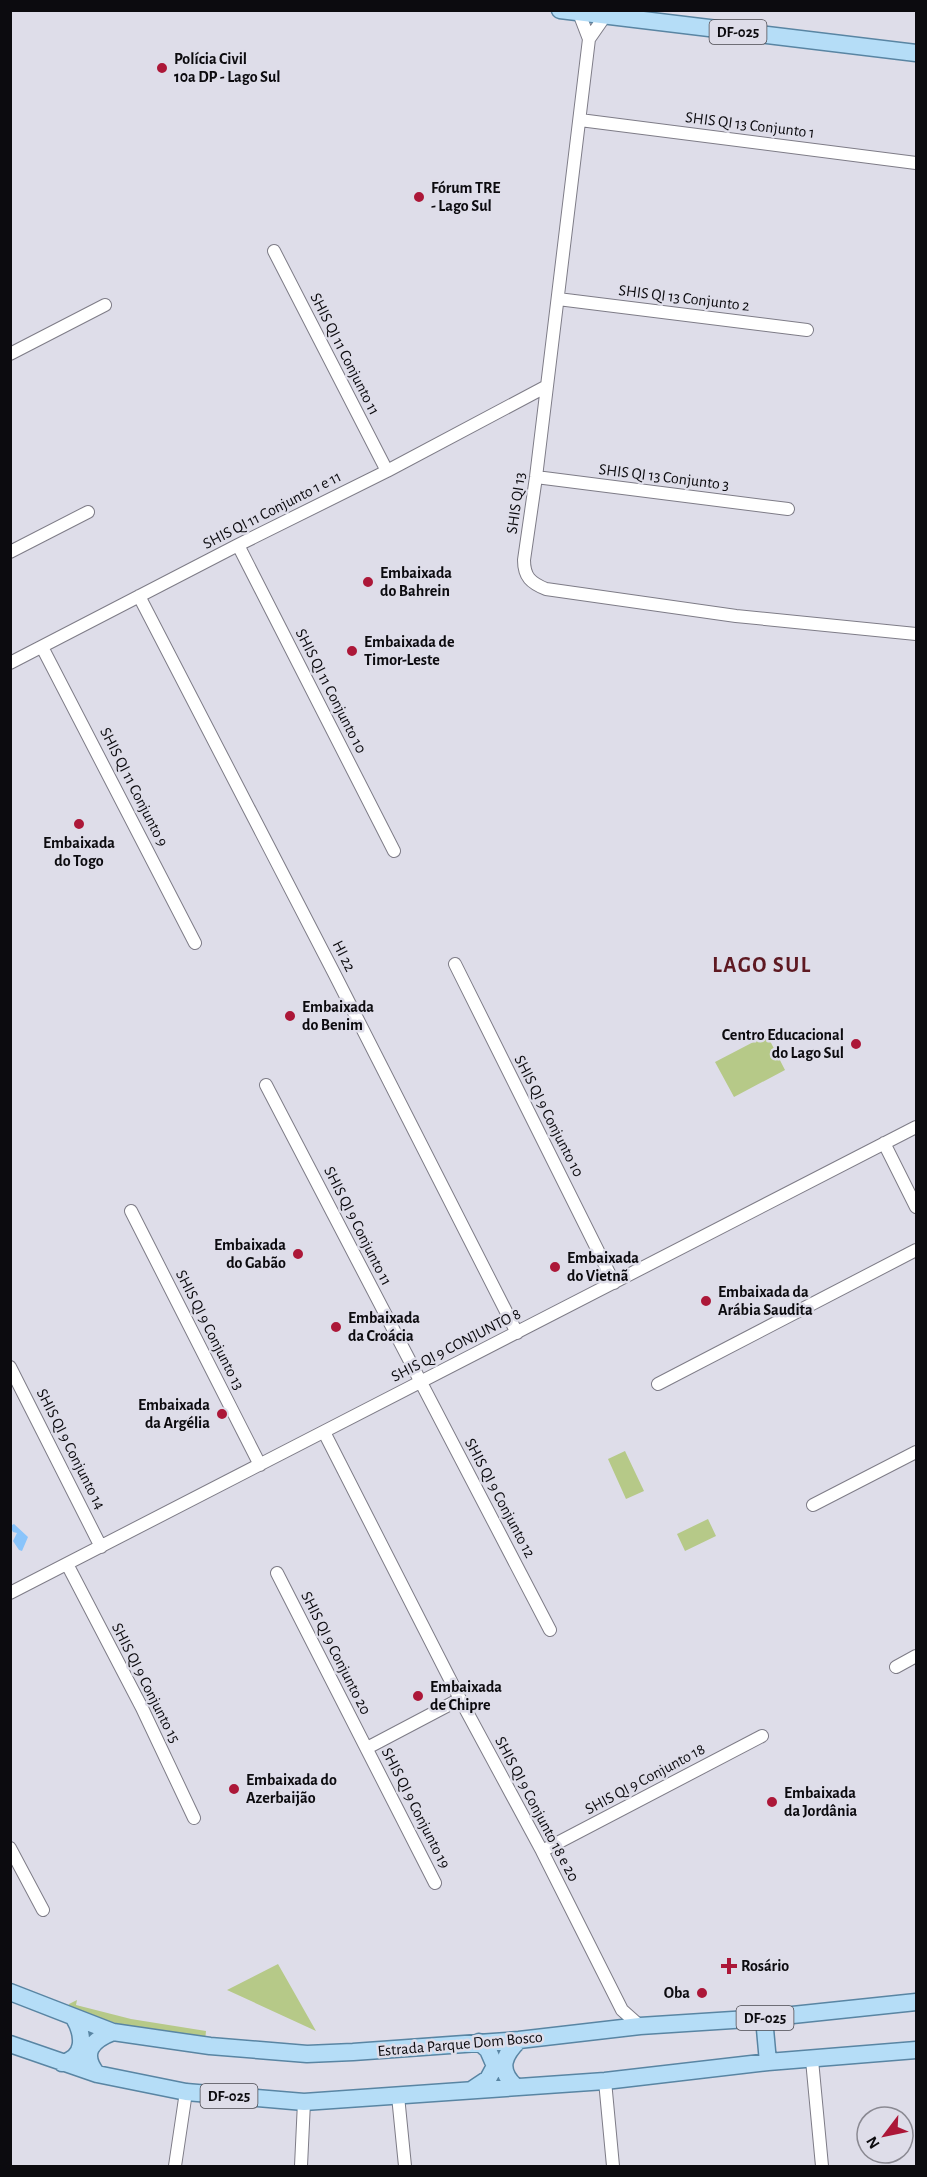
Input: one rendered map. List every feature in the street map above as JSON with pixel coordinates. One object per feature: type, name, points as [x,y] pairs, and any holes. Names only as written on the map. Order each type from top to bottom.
[{"type":"main road","name":"DF-025","points":[[560,10],[916,53]]},
{"type":"main road","name":"Estrada Parque Dom Bosco","points":[[10,1992],[113,2032],[210,2046],[307,2054],[519,2040],[640,2026],[764,2018],[916,2002]]},
{"type":"main road","points":[[62,2063],[76,2057],[81,2041],[82,2034],[74,2018]]},
{"type":"main road","points":[[764,2018],[768,2062]]},
{"type":"main road","points":[[97,2074],[89,2061],[92,2044],[95,2040],[113,2032]]},
{"type":"main road","points":[[515,2086],[506,2076],[505,2062],[510,2049],[519,2040]]},
{"type":"main road","points":[[473,2089],[488,2079],[495,2066],[488,2050],[479,2042]]},
{"type":"main road","name":"DF-025","points":[[10,2044],[97,2074],[186,2092],[304,2102],[605,2081],[768,2062],[916,2050]]},
{"type":"street","name":"SHIS QI 13","points":[[579,13],[589,39]]},
{"type":"street","name":"SHIS QI 13","points":[[604,16],[589,39],[524,560],[524,570],[528,579],[535,585],[546,589],[736,616],[916,634]]},
{"type":"street","name":"SHIS QI 13 Conjunto 1","points":[[580,120],[916,163]]},
{"type":"street","name":"SHIS QI 11 Conjunto 11","points":[[274,251],[387,471]]},
{"type":"street","name":"SHIS QI 13 Conjunto 2","points":[[558,299],[807,330]]},
{"type":"street","points":[[10,354],[105,305]]},
{"type":"street","name":"SHIS QI 11 Conjunto 1 e 11","points":[[10,663],[237,545],[387,471],[547,386]]},
{"type":"street","name":"SHIS QI 13 Conjunto 3","points":[[536,477],[788,509]]},
{"type":"street","points":[[10,552],[88,512]]},
{"type":"street","name":"SHIS QI 11 Conjunto 10","points":[[237,545],[394,851]]},
{"type":"street","name":"HI 22","points":[[139,597],[517,1333]]},
{"type":"street","name":"SHIS QI 11 Conjunto 9","points":[[42,647],[195,943]]},
{"type":"street","name":"SHIS QI 9 Conjunto 10","points":[[455,964],[614,1282]]},
{"type":"street","name":"SHIS QI 9 Conjunto 11","points":[[266,1085],[420,1382]]},
{"type":"street","name":"SHIS QI 9 CONJUNTO 8","points":[[10,1593],[916,1127]]},
{"type":"street","points":[[884,1143],[916,1207]]},
{"type":"street","name":"SHIS QI 9 Conjunto 13","points":[[131,1211],[260,1465]]},
{"type":"street","points":[[658,1384],[916,1250]]},
{"type":"street","name":"SHIS QI 9 Conjunto 14","points":[[10,1367],[101,1547]]},
{"type":"street","name":"SHIS QI 9 Conjunto 12","points":[[420,1382],[550,1630]]},
{"type":"street","name":"SHIS QI 9 Conjunto 18 e 20","points":[[324,1432],[622,2010],[640,2026]]},
{"type":"street","points":[[813,1505],[916,1452]]},
{"type":"street","name":"SHIS QI 9 Conjunto 15","points":[[67,1564],[142,1708],[194,1818]]},
{"type":"street","name":"SHIS QI 9 Conjunto 20","points":[[277,1573],[367,1748]]},
{"type":"street","points":[[896,1667],[916,1656]]},
{"type":"street","points":[[367,1748],[460,1699]]},
{"type":"street","name":"SHIS QI 9 Conjunto 18","points":[[542,1851],[762,1736]]},
{"type":"street","name":"SHIS QI 9 Conjunto 19","points":[[367,1748],[435,1883]]},
{"type":"street","points":[[10,1848],[43,1911]]},
{"type":"street","points":[[614,2029],[622,2018],[622,2010]]},
{"type":"street","points":[[812,2060],[822,2166]]},
{"type":"street","points":[[605,2081],[613,2166]]},
{"type":"street","points":[[175,2166],[186,2092]]},
{"type":"street","points":[[398,2096],[405,2166]]},
{"type":"street","points":[[301,2166],[304,2102]]},
{"type":"green space","points":[[767,1035],[785,1070],[734,1097],[715,1062]]},
{"type":"green space","points":[[625,1451],[644,1491],[626,1499],[608,1459]]},
{"type":"green space","points":[[708,1519],[716,1536],[685,1551],[677,1534]]},
{"type":"green space","points":[[278,1964],[316,2031],[227,1990]]},
{"type":"green space","points":[[77,2000],[76,2005],[131,2019],[206,2031],[205,2041],[132,2028],[68,2009],[69,2004]]},
{"type":"water","points":[[14,1524],[28,1537],[22,1551],[13,1541],[17,1533],[13,1532],[10,1526]]},
{"type":"place","name":"Polícia Civil 10a DP - Lago Sul","points":[[162,68]]},
{"type":"place","name":"Fórum TRE - Lago Sul","points":[[419,197]]},
{"type":"place","name":"Embaixada do Bahrein","points":[[368,582]]},
{"type":"place","name":"Embaixada de Timor-Leste","points":[[352,651]]},
{"type":"place","name":"Embaixada do Togo","points":[[79,824]]},
{"type":"place","name":"Embaixada do Benim","points":[[290,1016]]},
{"type":"place","name":"Centro Educacional do Lago Sul","points":[[856,1044]]},
{"type":"place","name":"Embaixada do Gabão","points":[[298,1254]]},
{"type":"place","name":"Embaixada do Vietnã","points":[[555,1267]]},
{"type":"place","name":"Embaixada da Arábia Saudita","points":[[706,1301]]},
{"type":"place","name":"Embaixada da Croácia","points":[[336,1327]]},
{"type":"place","name":"Embaixada da Argélia","points":[[222,1414]]},
{"type":"place","name":"Embaixada de Chipre","points":[[418,1696]]},
{"type":"place","name":"Embaixada do Azerbaijão","points":[[234,1789]]},
{"type":"place","name":"Embaixada da Jordânia","points":[[772,1802]]},
{"type":"place","name":"Rosário","points":[[729,1966]]},
{"type":"place","name":"Oba","points":[[702,1993]]},
{"type":"district","name":"LAGO SUL","points":[[762,965]]}]
